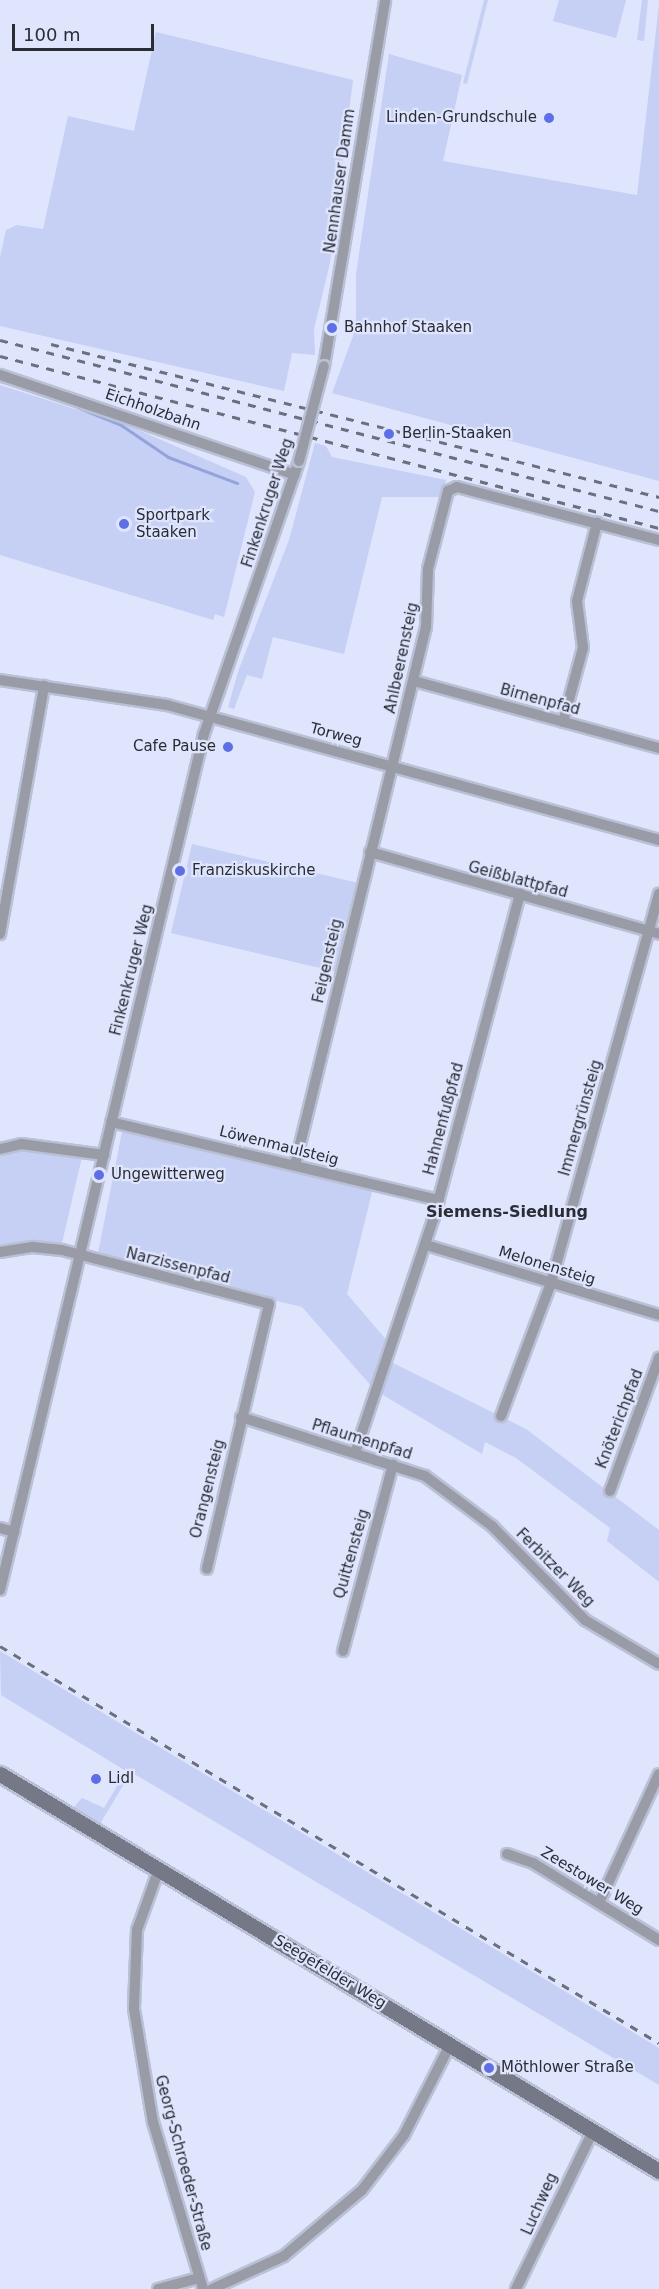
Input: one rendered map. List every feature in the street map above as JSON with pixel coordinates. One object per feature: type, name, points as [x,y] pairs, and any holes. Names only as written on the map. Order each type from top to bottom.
[{"type":"street","name":"Nennhauser Damm","points":[[324,366],[385,0]]},
{"type":"street","name":"Finkenkruger Weg","points":[[0,1590],[209,716],[295,475],[324,366]]},
{"type":"street","name":"Eichholzbahn","points":[[0,375],[295,475]]},
{"type":"street","name":"Ahlbeerensteig","points":[[392,765],[430,608],[428,569],[450,489],[597,523]]},
{"type":"street","points":[[563,722],[583,648],[577,601],[597,523],[659,540]]},
{"type":"street","name":"Torweg","points":[[0,680],[209,716],[659,840]]},
{"type":"street","name":"Birnenpfad","points":[[414,681],[659,748]]},
{"type":"street","points":[[0,934],[44,686]]},
{"type":"street","name":"Feigensteig","points":[[295,1165],[392,765]]},
{"type":"street","name":"Geißblattpfad","points":[[370,852],[654,933]]},
{"type":"street","name":"Hahnenfußpfad","points":[[355,1453],[426,1245],[520,893]]},
{"type":"street","name":"Immergrünsteig","points":[[501,1416],[550,1283],[654,933],[659,894]]},
{"type":"street","name":"Löwenmaulsteig","points":[[111,1122],[438,1200]]},
{"type":"street","points":[[0,1149],[21,1144],[104,1155]]},
{"type":"street","name":"Melonensteig","points":[[426,1245],[659,1315]]},
{"type":"street","points":[[0,1252],[42,1247],[80,1256]]},
{"type":"street","name":"Narzissenpfad","points":[[80,1256],[269,1304],[241,1417]]},
{"type":"street","name":"Knöterichpfad","points":[[610,1491],[659,1358]]},
{"type":"street","name":"Pflaumenpfad","points":[[241,1417],[425,1476],[467,1504]]},
{"type":"street","name":"Orangensteig","points":[[207,1569],[241,1417]]},
{"type":"street","name":"Quittensteig","points":[[342,1651],[393,1465]]},
{"type":"street","name":"Ferbitzer Weg","points":[[467,1504],[585,1620],[659,1664]]},
{"type":"street","points":[[0,1527],[14,1532]]},
{"type":"street","name":"Seegefelder Weg","points":[[0,1774],[659,2171]]},
{"type":"street","points":[[599,1903],[659,1774]]},
{"type":"street","name":"Zeestower Weg","points":[[507,1854],[533,1863],[659,1940]]},
{"type":"street","name":"Georg-Schroeder-Straße","points":[[159,1869],[137,1930],[134,2009],[153,2122],[201,2284]]},
{"type":"street","points":[[212,2289],[284,2256],[356,2196],[404,2134],[450,2045]]},
{"type":"street","name":"Luchweg","points":[[516,2289],[592,2131]]},
{"type":"street","points":[[158,2289],[201,2284]]},
{"type":"shaded area","points":[[484,0],[488,0],[467,84],[463,83]]},
{"type":"shaded area","points":[[559,0],[626,0],[616,38],[553,21]]},
{"type":"shaded area","points":[[642,0],[648,0],[644,41],[637,40]]},
{"type":"shaded area","points":[[659,4],[659,481],[332,393],[356,328],[356,274],[389,54],[462,75],[443,161],[637,195]]},
{"type":"shaded area","points":[[156,32],[353,80],[330,263],[314,329],[315,355],[292,353],[284,391],[0,326],[0,257],[6,230],[17,225],[43,229],[68,116],[134,131]]},
{"type":"shaded area","name":"Sportpark Staaken","points":[[0,385],[134,428],[246,477],[255,492],[224,617],[215,614],[213,620],[0,555]]},
{"type":"shaded area","points":[[315,443],[326,446],[332,457],[446,480],[442,497],[382,497],[344,654],[273,637],[262,679],[247,675],[234,709],[228,707],[239,669],[289,540]]},
{"type":"shaded area","points":[[192,844],[358,883],[337,972],[171,933]]},
{"type":"shaded area","points":[[128,1129],[373,1188],[347,1294],[389,1343],[373,1388],[302,1307],[97,1258],[122,1132]]},
{"type":"shaded area","points":[[22,1150],[82,1157],[62,1243],[0,1244],[0,1155]]},
{"type":"shaded area","points":[[389,1361],[526,1429],[659,1530],[659,1582],[607,1541],[610,1528],[516,1458],[485,1442],[482,1454],[378,1392]]},
{"type":"shaded area","points":[[0,1651],[659,2048],[659,2085],[131,1772],[100,1824],[73,1808],[82,1798],[104,1808],[126,1771],[1,1695]]},
{"type":"waterway","points":[[0,381],[8,383]]},
{"type":"waterway","points":[[77,407],[121,425],[168,457],[237,483]]},
{"type":"railway","points":[[0,340],[659,511]]},
{"type":"railway","points":[[51,344],[659,497]]},
{"type":"railway","points":[[0,356],[659,528]]},
{"type":"railway","points":[[0,1646],[659,2043]]},
{"type":"place","name":"Linden-Grundschule","points":[[549,118]]},
{"type":"place","name":"Bahnhof Staaken","points":[[332,328]]},
{"type":"place","name":"Berlin-Staaken","points":[[389,434]]},
{"type":"place","name":"Sportpark Staaken","points":[[124,524]]},
{"type":"place","name":"Cafe Pause","points":[[228,747]]},
{"type":"place","name":"Franziskuskirche","points":[[180,871]]},
{"type":"place","name":"Ungewitterweg","points":[[99,1175]]},
{"type":"place","name":"Lidl","points":[[96,1779]]},
{"type":"place","name":"Möthlower Straße","points":[[489,2068]]},
{"type":"district","name":"Siemens-Siedlung","points":[[507,1212]]}]
